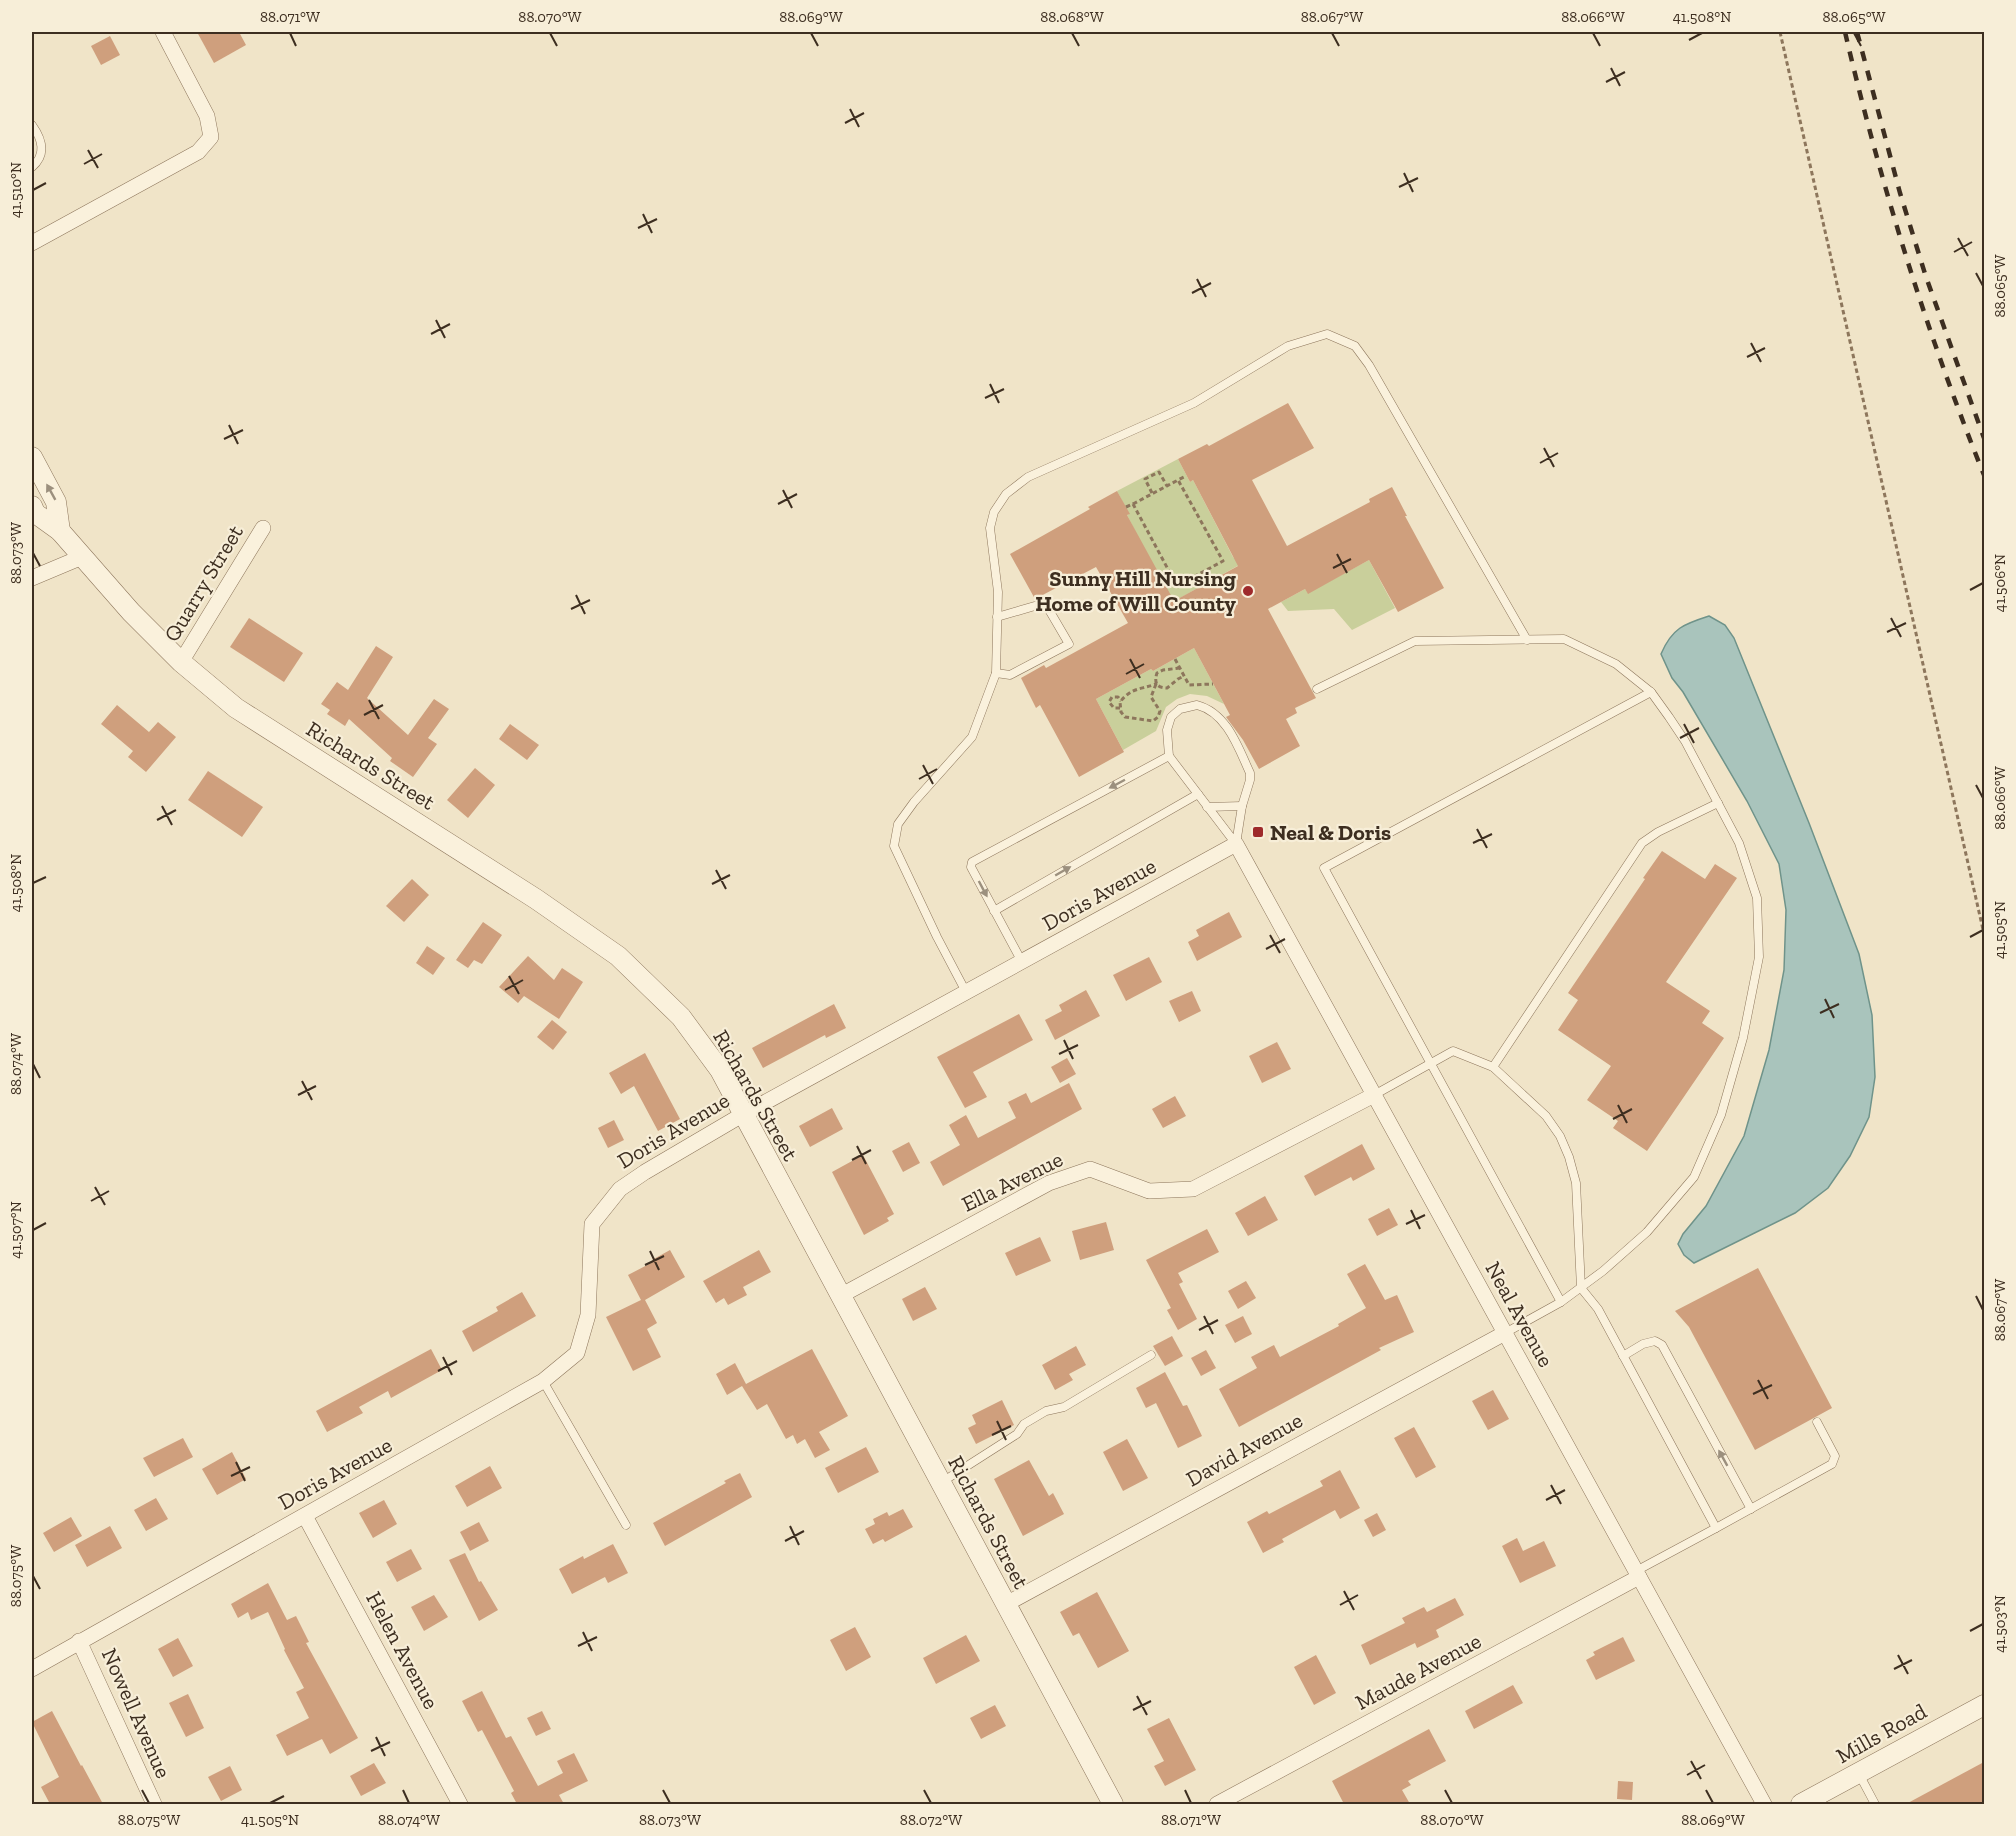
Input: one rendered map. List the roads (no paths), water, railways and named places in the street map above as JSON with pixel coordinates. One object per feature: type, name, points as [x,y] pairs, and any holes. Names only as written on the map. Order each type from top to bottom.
[{"type":"street","points":[[32,243],[198,152],[211,137],[207,116],[163,32]]},
{"type":"street","points":[[32,457],[56,502],[60,531]]},
{"type":"street","name":"Richards Street","points":[[32,506],[36,513],[60,531],[131,612],[181,662],[236,708],[536,899],[618,956],[681,1017],[720,1070],[742,1115],[1113,1804]]},
{"type":"street","name":"Quarry Street","points":[[181,662],[263,528]]},
{"type":"street","points":[[32,578],[82,556]]},
{"type":"street","name":"Doris Avenue","points":[[32,1669],[543,1381],[577,1353],[588,1315],[591,1224],[620,1189],[742,1115],[1236,844]]},
{"type":"street","name":"Neal Avenue","points":[[1236,844],[1764,1804]]},
{"type":"street","name":"Ella Avenue","points":[[840,1296],[1049,1183],[1089,1170],[1149,1191],[1193,1189],[1374,1095]]},
{"type":"street","name":"David Avenue","points":[[1006,1604],[1504,1333]]},
{"type":"street","name":"Helen Avenue","points":[[305,1516],[460,1804]]},
{"type":"street","name":"Maude Avenue","points":[[1217,1804],[1637,1574]]},
{"type":"street","name":"Nowell Avenue","points":[[80,1641],[154,1804]]},
{"type":"street","name":"Mills Road","points":[[1801,1804],[1984,1705]]},
{"type":"lane","points":[[32,125],[42,143],[42,153],[38,162],[32,167]]},
{"type":"lane","points":[[966,992],[894,846],[898,824],[914,802],[972,737],[996,673],[998,592],[990,528],[994,512],[1006,494],[1028,477],[1194,403],[1288,346],[1327,334],[1355,346],[1369,365],[1527,640]]},
{"type":"lane","points":[[996,673],[1010,675],[1069,644],[1045,603],[997,617]]},
{"type":"lane","points":[[1317,689],[1416,641],[1564,639],[1617,664],[1651,692],[1685,741],[1739,843],[1757,898],[1759,957],[1743,1038],[1721,1115],[1694,1177],[1647,1232],[1603,1271],[1561,1302],[1504,1333]]},
{"type":"lane","points":[[1561,1302],[1324,868],[1651,692]]},
{"type":"lane","points":[[1197,705],[1208,708],[1221,718],[1250,773],[1236,844],[1168,756],[1167,730],[1172,717],[1180,709],[1197,705]]},
{"type":"lane","points":[[1022,962],[971,867],[972,862],[1168,756]]},
{"type":"lane","points":[[994,911],[1198,794]]},
{"type":"lane","points":[[1493,1067],[1642,843],[1658,832],[1718,803]]},
{"type":"lane","points":[[1208,807],[1242,806]]},
{"type":"lane","points":[[1374,1095],[1452,1052],[1493,1067],[1546,1116],[1560,1136],[1576,1183],[1581,1288],[1598,1309],[1716,1528]]},
{"type":"lane","points":[[1623,1356],[1643,1344],[1655,1341],[1662,1345],[1751,1509]]},
{"type":"lane","points":[[941,1483],[1017,1434],[1024,1424],[1046,1411],[1064,1407],[1151,1355]]},
{"type":"lane","points":[[543,1381],[626,1524]]},
{"type":"lane","points":[[1637,1574],[1833,1464],[1835,1456],[1817,1422]]},
{"type":"lane","points":[[1858,1773],[1875,1804]]},
{"type":"water","points":[[1709,616],[1725,625],[1734,638],[1859,954],[1872,1015],[1875,1077],[1869,1117],[1850,1156],[1828,1188],[1795,1213],[1694,1263],[1684,1255],[1678,1244],[1683,1234],[1706,1206],[1744,1136],[1769,1050],[1784,970],[1786,910],[1779,864],[1747,801],[1683,692],[1672,678],[1661,654],[1670,638],[1680,628]]},
{"type":"railway","points":[[1845,32],[1873,144],[1906,256],[1943,366],[1984,475]]},
{"type":"railway","points":[[1857,32],[1900,193],[1926,277],[1984,438]]},
{"type":"place","name":"Sunny Hill Nursing Home of Will County","points":[[1248,591]]},
{"type":"place","name":"Neal & Doris","points":[[1258,832]]}]
